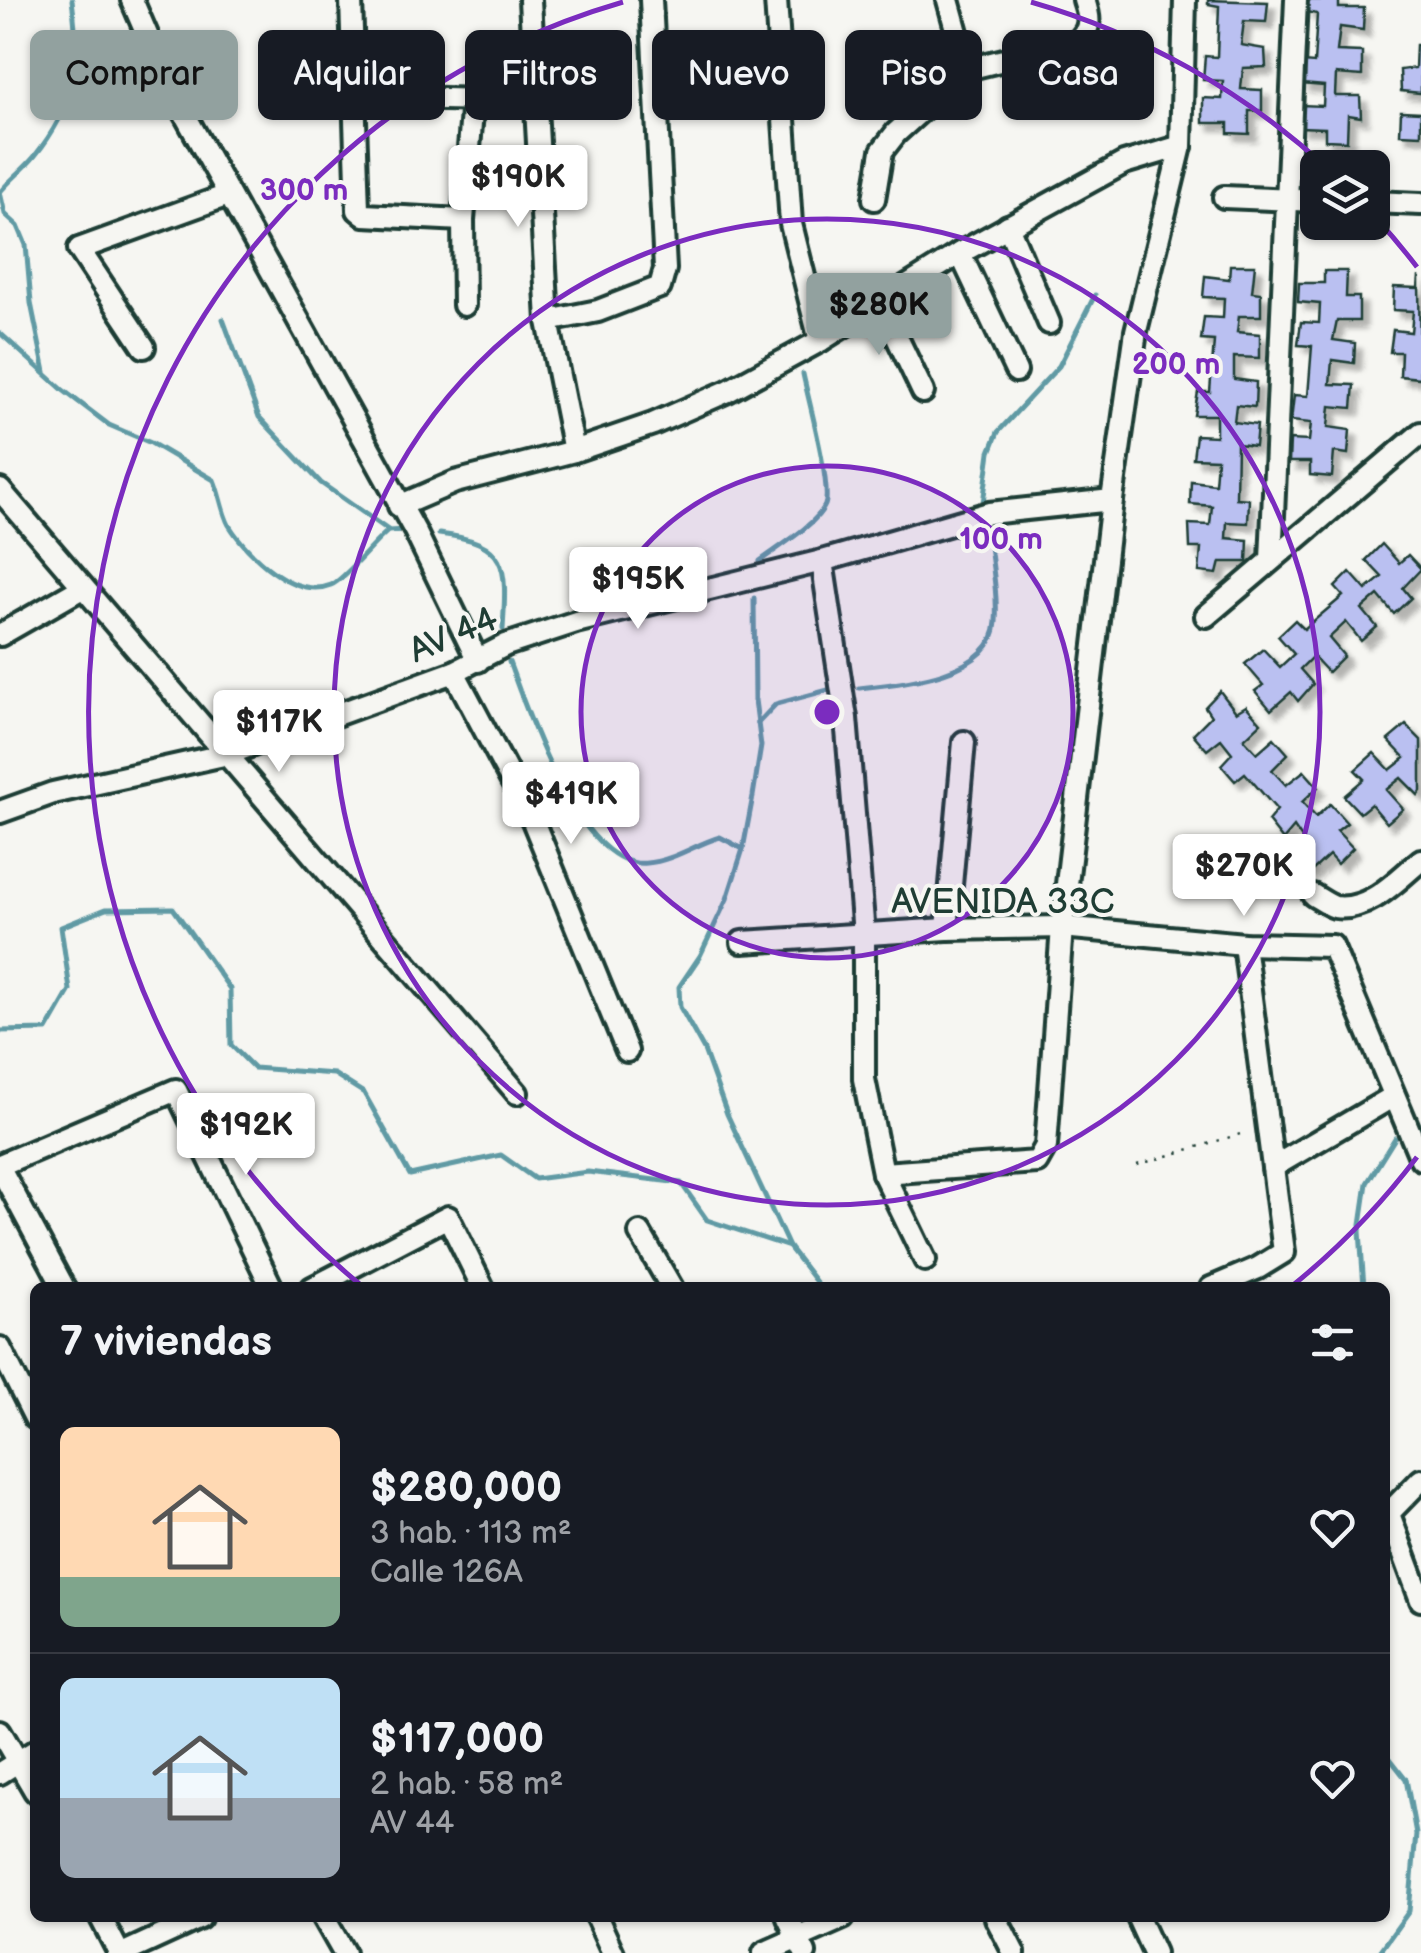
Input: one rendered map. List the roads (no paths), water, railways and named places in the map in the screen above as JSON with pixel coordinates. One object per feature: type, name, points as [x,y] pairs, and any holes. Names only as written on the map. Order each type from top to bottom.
[{"type":"street","points":[[132,0],[170,86],[415,531],[478,661]]},
{"type":"street","points":[[350,0],[351,30]]},
{"type":"street","points":[[530,0],[532,30]]},
{"type":"street","points":[[548,320],[598,311],[660,287],[665,269],[651,0],[664,0]]},
{"type":"street","points":[[776,0],[791,224],[820,341]]},
{"type":"street","points":[[948,0],[956,30]]},
{"type":"street","points":[[982,65],[1077,42],[1086,34],[1090,20],[1084,0]]},
{"type":"street","points":[[883,1173],[1037,1162],[1046,1146],[1062,927],[1112,500],[1136,331],[1181,146],[1185,0]]},
{"type":"street","points":[[1271,560],[1296,0]]},
{"type":"street","points":[[355,120],[358,210],[364,215],[463,220]]},
{"type":"street","points":[[464,305],[463,220],[471,120]]},
{"type":"street","points":[[537,120],[548,320],[574,451]]},
{"type":"street","points":[[874,199],[882,151],[911,120]]},
{"type":"street","points":[[399,506],[455,482],[574,451],[698,404],[820,341],[960,253],[1124,162],[1181,146]]},
{"type":"street","points":[[144,347],[79,249],[228,195]]},
{"type":"street","points":[[1224,197],[1300,200]]},
{"type":"street","points":[[1390,203],[1421,204]]},
{"type":"street","points":[[1008,226],[1049,323]]},
{"type":"street","points":[[960,253],[1016,370]]},
{"type":"street","points":[[881,304],[923,392]]},
{"type":"street","points":[[1206,616],[1421,433]]},
{"type":"street","points":[[0,490],[518,1093]]},
{"type":"street","name":"AV 44","points":[[0,812],[53,794],[228,754],[454,672],[506,645],[576,622],[822,561],[989,513],[1112,500]]},
{"type":"street","points":[[822,561],[846,718],[864,934],[864,1078],[883,1173],[925,1260]]},
{"type":"street","points":[[0,635],[82,588]]},
{"type":"street","points":[[454,672],[533,821],[627,1050]]},
{"type":"street","points":[[947,929],[964,742]]},
{"type":"street","points":[[1313,895],[1334,907],[1359,905],[1383,892],[1421,861]]},
{"type":"street","name":"AVENIDA 33C","points":[[742,942],[947,929],[1062,927],[1244,944],[1332,946],[1421,1159]]},
{"type":"street","points":[[1225,1282],[1284,1252],[1244,944]]},
{"type":"street","points":[[61,1282],[0,1167],[176,1090],[269,1282]]},
{"type":"street","points":[[1273,1167],[1394,1096]]},
{"type":"street","points":[[323,1282],[448,1217],[480,1282]]},
{"type":"street","points":[[640,1233],[669,1282]]},
{"type":"street","points":[[0,1348],[30,1408]]},
{"type":"street","points":[[1390,1513],[1421,1480]]},
{"type":"street","points":[[1390,1523],[1421,1600]]},
{"type":"street","points":[[0,1731],[27,1756],[0,1773]]},
{"type":"street","points":[[103,1922],[122,1953],[191,1922]]},
{"type":"street","points":[[326,1922],[344,1953]]},
{"type":"street","points":[[599,1922],[612,1953]]},
{"type":"street","points":[[790,1922],[801,1946]]},
{"type":"street","points":[[764,1953],[801,1946],[838,1922]]},
{"type":"street","points":[[998,1922],[1014,1953]]},
{"type":"street","points":[[1140,1922],[1154,1953]]},
{"type":"waterway","points":[[45,372],[31,303],[26,245],[18,226],[5,214],[0,192],[48,138],[67,102],[76,45],[72,0]]},
{"type":"waterway","points":[[983,503],[990,452],[998,432],[1059,366],[1095,295]]},
{"type":"waterway","points":[[223,319],[259,417],[321,483],[388,530]]},
{"type":"waterway","points":[[0,333],[109,425],[151,443],[214,480],[237,537],[259,561],[287,580],[317,588],[331,585],[388,531],[405,530]]},
{"type":"waterway","points":[[760,561],[805,528],[825,505],[822,462],[803,374]]},
{"type":"waterway","points":[[859,688],[942,674],[979,655],[991,640],[996,622],[988,529]]},
{"type":"waterway","points":[[439,534],[479,543],[499,561],[505,589],[503,629]]},
{"type":"waterway","points":[[754,598],[755,700],[761,746],[753,796],[743,849],[727,899],[700,956],[679,987],[680,1007],[704,1050],[727,1114],[789,1247],[816,1282]]},
{"type":"waterway","points":[[509,662],[560,784],[600,842],[623,859],[647,863],[720,837],[743,849]]},
{"type":"waterway","points":[[758,723],[776,704],[832,689]]},
{"type":"waterway","points":[[0,1031],[47,1030],[70,990],[61,927],[106,909],[173,908],[230,989],[231,1045],[254,1068],[334,1074],[364,1093],[410,1175],[501,1155],[535,1179],[588,1172],[681,1183],[707,1220],[789,1247]]},
{"type":"waterway","points":[[1364,1282],[1360,1231],[1367,1183],[1395,1138]]},
{"type":"waterway","points":[[1379,1953],[1409,1911],[1416,1834],[1406,1779],[1390,1758]]}]
